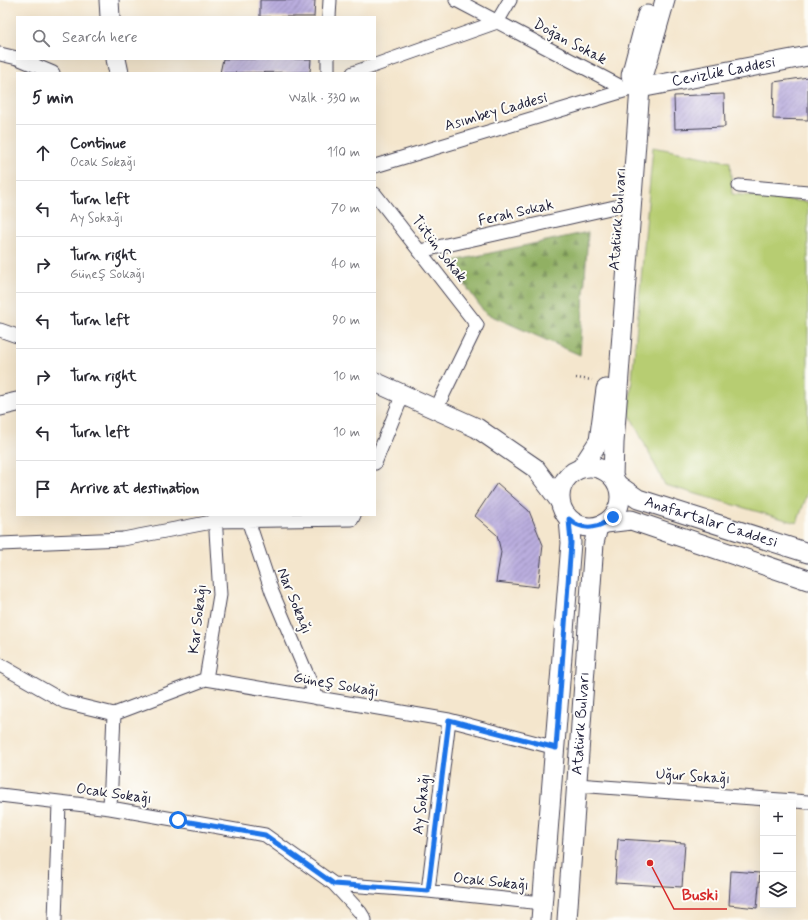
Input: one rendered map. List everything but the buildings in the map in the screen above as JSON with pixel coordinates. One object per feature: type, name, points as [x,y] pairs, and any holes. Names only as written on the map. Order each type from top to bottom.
[{"type":"main road","points":[[109,0],[110,16]]},
{"type":"main road","name":"Atatürk Bulvarı","points":[[616,481],[606,442],[608,372],[619,206],[638,45],[652,0]]},
{"type":"main road","points":[[559,500],[563,482],[579,469],[606,442],[634,89],[665,0]]},
{"type":"main road","name":"Cevizlik Caddesi","points":[[634,89],[808,56]]},
{"type":"main road","points":[[116,60],[119,72]]},
{"type":"main road","points":[[376,382],[477,428],[535,468],[559,500],[561,508],[569,519],[580,526],[602,525],[631,520],[808,580]]},
{"type":"main road","points":[[0,406],[16,402]]},
{"type":"main road","points":[[535,468],[599,468],[616,481],[620,493],[618,510],[602,525]]},
{"type":"main road","name":"Anafartalar Caddesi","points":[[616,481],[638,499],[808,552]]},
{"type":"main road","points":[[541,912],[556,748],[571,543],[569,519]]},
{"type":"main road","name":"Atatürk Bulvarı","points":[[567,920],[594,543],[602,525]]},
{"type":"street","points":[[329,16],[330,0]]},
{"type":"street","name":"Doğan Sokak","points":[[456,0],[473,4],[497,22],[634,89]]},
{"type":"street","points":[[356,72],[497,22],[510,0]]},
{"type":"street","points":[[0,54],[16,58]]},
{"type":"street","points":[[22,60],[51,72]]},
{"type":"street","points":[[328,60],[328,72]]},
{"type":"street","name":"Asımbey Caddesi","points":[[376,166],[634,89]]},
{"type":"street","points":[[739,186],[808,192]]},
{"type":"street","name":"Tütün Sokak","points":[[376,195],[477,325],[436,409]]},
{"type":"street","name":"Ferah Sokak","points":[[420,251],[619,206]]},
{"type":"street","points":[[0,330],[16,336]]},
{"type":"street","points":[[376,460],[402,394]]},
{"type":"street","name":"Nar Sokağı","points":[[248,517],[272,592],[317,698]]},
{"type":"street","points":[[0,544],[123,539],[216,518],[353,517]]},
{"type":"street","name":"Kar Sokağı","points":[[206,679],[220,595],[216,518]]},
{"type":"street","points":[[0,665],[65,702],[114,714],[206,679]]},
{"type":"street","name":"Güneş Sokağı","points":[[206,679],[449,720],[556,748]]},
{"type":"street","points":[[110,808],[114,714]]},
{"type":"street","name":"Ay Sokağı","points":[[428,891],[449,720]]},
{"type":"street","name":"Uğur Sokağı","points":[[576,785],[808,802]]},
{"type":"street","name":"Ocak Sokağı","points":[[0,795],[110,808],[265,835],[334,884],[428,891],[541,912]]},
{"type":"street","points":[[56,920],[59,803]]},
{"type":"street","points":[[334,884],[360,912],[365,920]]},
{"type":"path","points":[[576,378],[596,380]]},
{"type":"green space","points":[[653,147],[730,162],[732,194],[808,202],[808,492],[797,523],[665,485],[629,413]]},
{"type":"green space","points":[[588,232],[580,355],[485,313],[449,262]]},
{"type":"place","name":"Buski","points":[[650,863]]},
{"type":"route","points":[[178,820],[265,835],[334,884],[428,891],[449,720],[556,748],[571,543],[569,519],[580,526],[589,528],[598,527],[613,517]]}]
